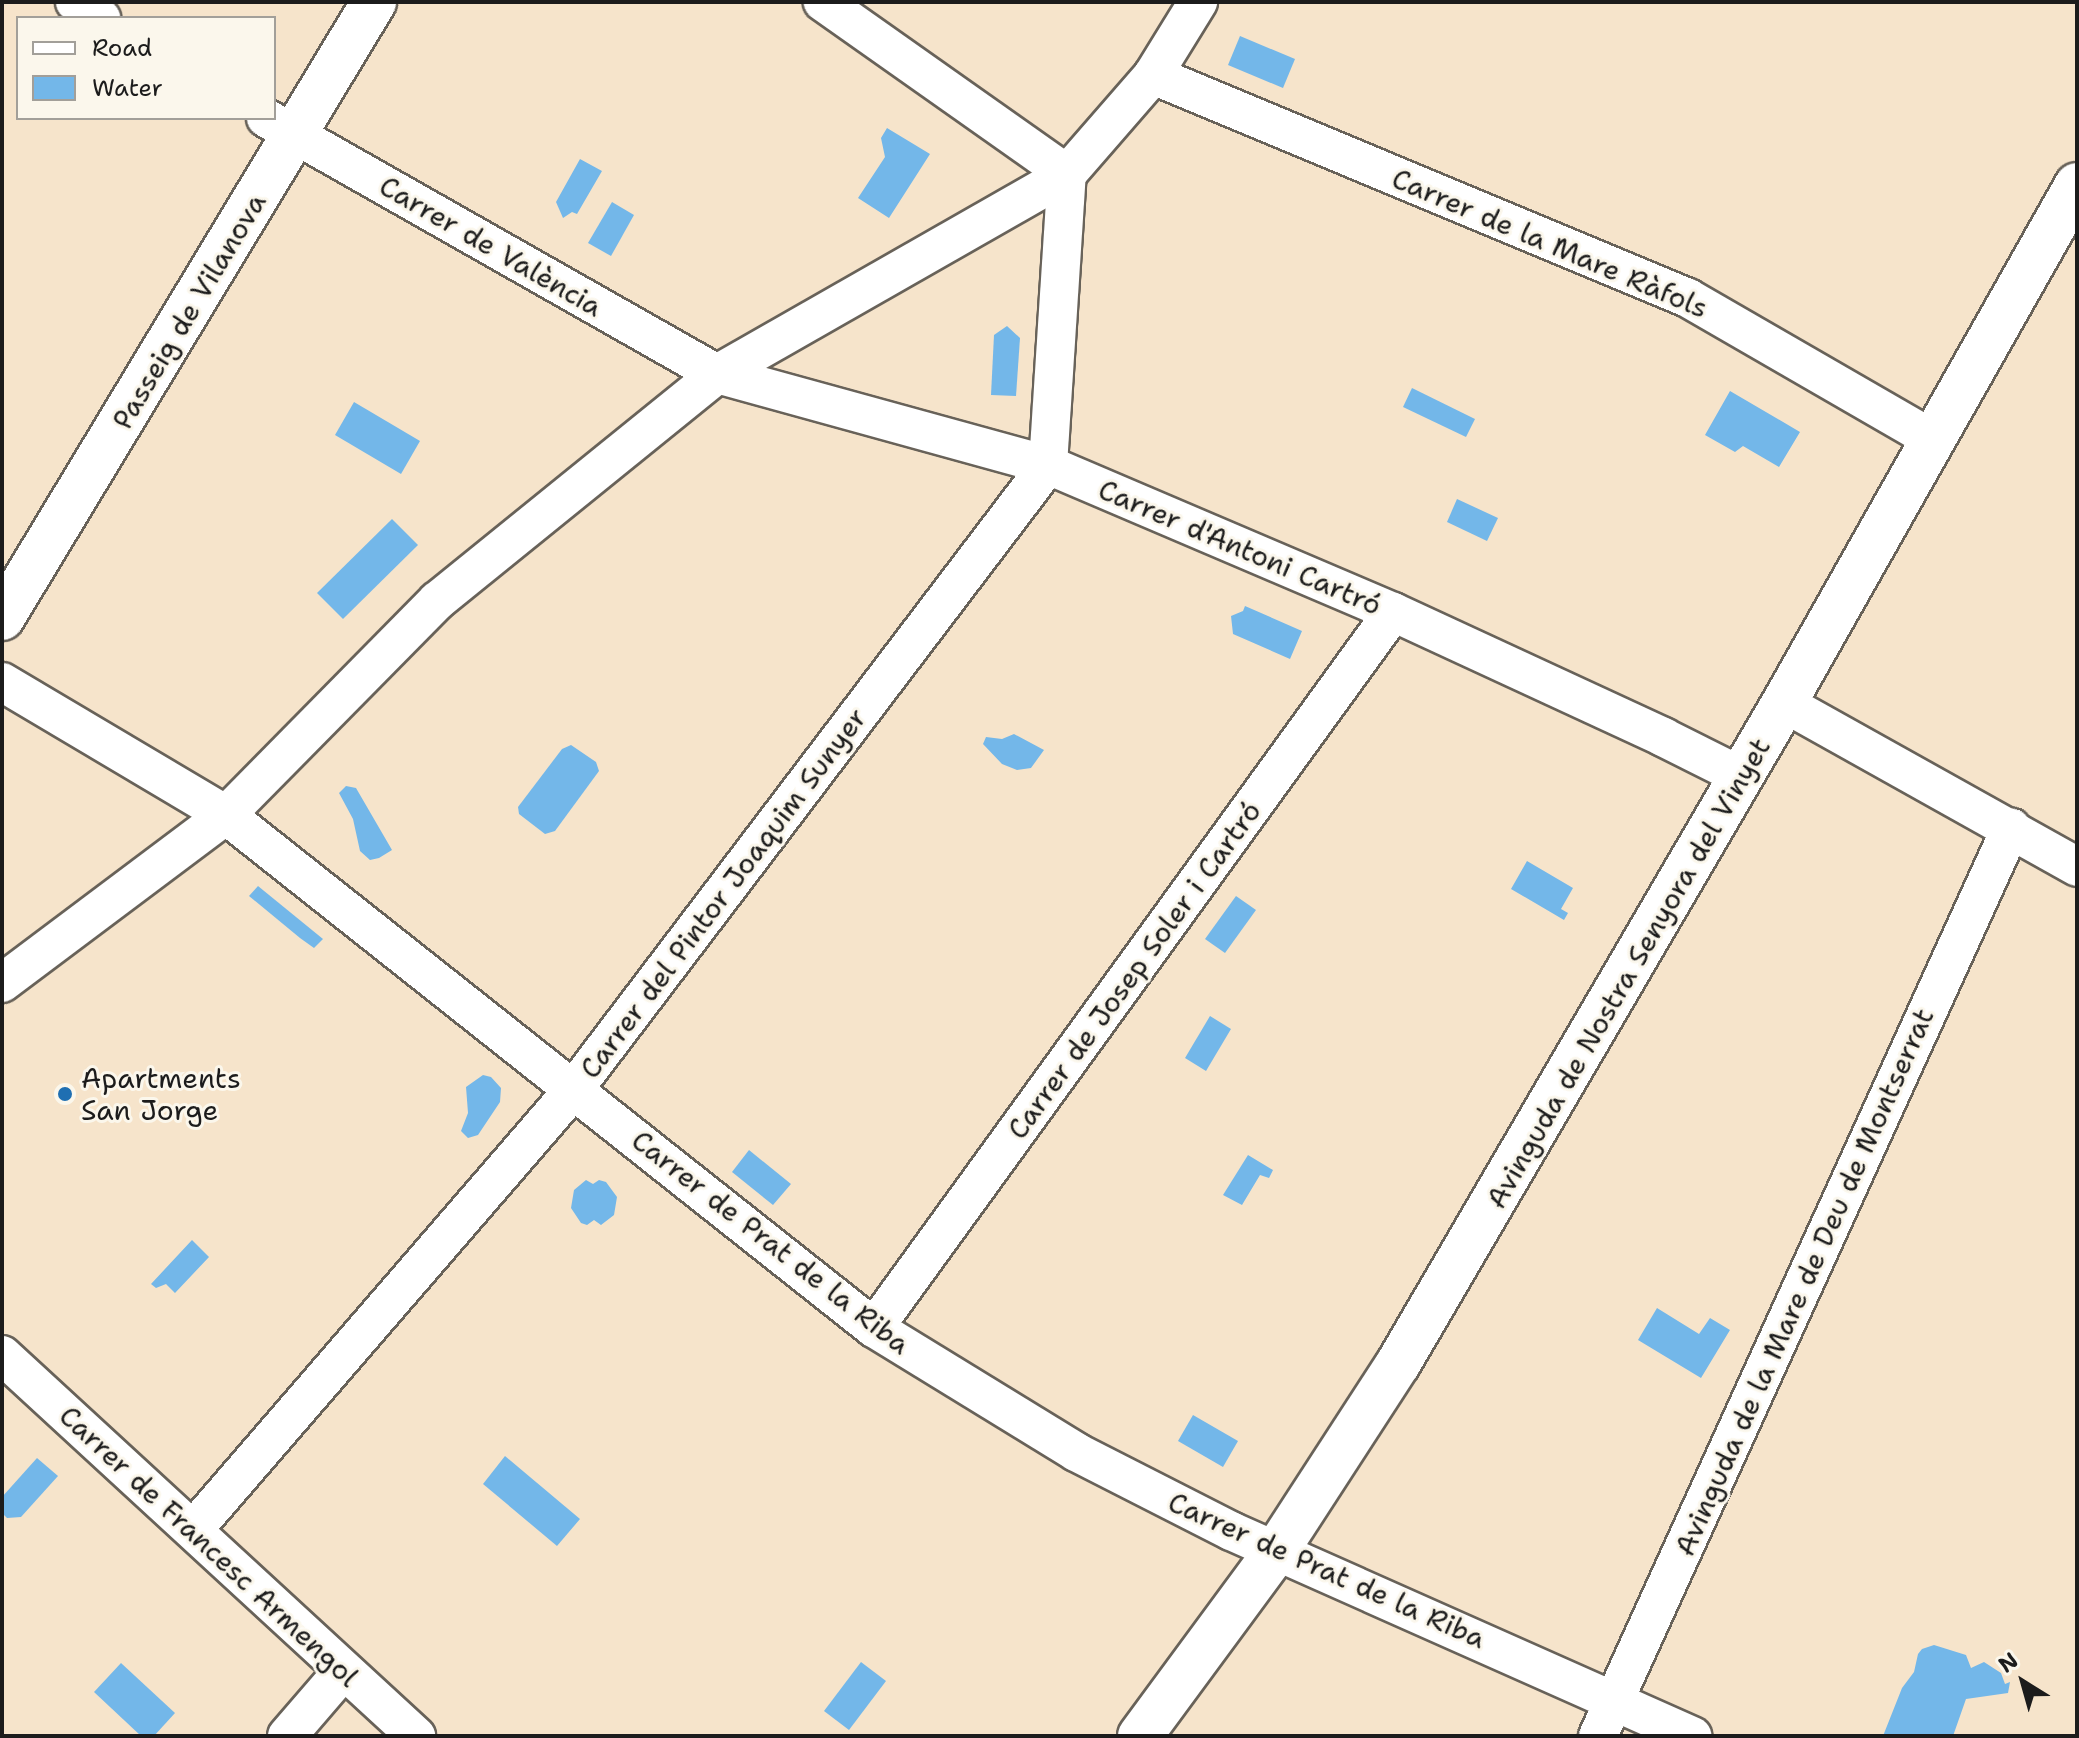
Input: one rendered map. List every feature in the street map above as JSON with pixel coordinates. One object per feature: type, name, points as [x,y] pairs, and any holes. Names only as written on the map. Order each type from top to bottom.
[{"type":"street","points":[[75,2],[98,16]]},
{"type":"street","name":"Passeig de Vilanova","points":[[2,618],[281,126],[374,2]]},
{"type":"street","points":[[823,2],[1067,174]]},
{"type":"street","points":[[2,983],[226,815],[437,601],[717,374],[1067,174],[1153,75],[1198,2]]},
{"type":"street","name":"Carrer de la Mare Ràfols","points":[[1153,75],[1688,298],[1934,440]]},
{"type":"street","name":"Carrer de València","points":[[281,126],[717,374]]},
{"type":"street","points":[[1048,465],[1067,174]]},
{"type":"street","name":"Avinguda de Nostra Senyora del Vinyet","points":[[1140,1736],[1277,1550],[1431,1309],[1784,703],[2077,185]]},
{"type":"street","name":"Carrer d'Antoni Cartró","points":[[717,374],[1048,465],[1393,612],[1741,776]]},
{"type":"street","name":"Carrer del Pintor Joaquim Sunyer","points":[[193,1530],[574,1089],[1048,465]]},
{"type":"street","name":"Carrer de Josep Soler i Cartró","points":[[874,1328],[1393,612]]},
{"type":"street","name":"Carrer de Prat de la Riba","points":[[2,682],[226,815],[874,1328],[1076,1452],[1231,1531],[1615,1699],[1692,1736]]},
{"type":"street","points":[[1784,703],[2077,867]]},
{"type":"street","name":"Avinguda de la Mare de Deu de Montserrat","points":[[1598,1736],[2011,828]]},
{"type":"street","name":"Carrer de Francesc Armengol","points":[[2,1355],[416,1736]]},
{"type":"street","points":[[287,1736],[343,1671]]},
{"type":"water","points":[[1240,36],[1295,59],[1283,88],[1228,65]]},
{"type":"water","points":[[887,128],[930,154],[889,218],[858,198],[885,157],[881,138]]},
{"type":"water","points":[[580,159],[602,171],[577,214],[572,212],[563,218],[556,202]]},
{"type":"water","points":[[612,202],[634,215],[611,256],[588,243]]},
{"type":"water","points":[[1007,326],[1020,338],[1016,396],[991,395],[994,335]]},
{"type":"water","points":[[1412,388],[1475,419],[1466,437],[1403,407]]},
{"type":"water","points":[[1730,391],[1800,432],[1779,467],[1743,446],[1735,452],[1705,435]]},
{"type":"water","points":[[354,402],[420,441],[401,474],[335,435]]},
{"type":"water","points":[[1457,499],[1498,518],[1487,541],[1447,522]]},
{"type":"water","points":[[392,519],[418,545],[343,619],[317,593]]},
{"type":"water","points":[[1245,606],[1302,631],[1290,659],[1233,634],[1231,616],[1243,611]]},
{"type":"water","points":[[1014,734],[1044,750],[1031,768],[1017,770],[1002,764],[983,744],[986,737],[1002,739]]},
{"type":"water","points":[[571,745],[596,762],[599,771],[555,831],[545,834],[519,814],[518,807],[562,749]]},
{"type":"water","points":[[346,786],[356,788],[392,850],[379,858],[370,860],[360,851],[353,819],[339,793]]},
{"type":"water","points":[[1527,861],[1573,888],[1561,909],[1568,913],[1564,920],[1511,889]]},
{"type":"water","points":[[258,886],[323,939],[314,948],[300,938],[249,896]]},
{"type":"water","points":[[1236,896],[1256,910],[1225,953],[1205,939]]},
{"type":"water","points":[[1210,1016],[1231,1029],[1206,1071],[1185,1058]]},
{"type":"water","points":[[483,1075],[491,1077],[501,1088],[500,1102],[478,1135],[468,1138],[461,1131],[468,1113],[466,1087]]},
{"type":"water","points":[[749,1150],[791,1184],[773,1205],[732,1172]]},
{"type":"water","points":[[1248,1155],[1273,1170],[1269,1178],[1260,1175],[1242,1205],[1223,1195]]},
{"type":"water","points":[[586,1180],[593,1184],[599,1180],[606,1182],[617,1197],[614,1215],[601,1225],[594,1220],[587,1225],[581,1223],[571,1208],[574,1190]]},
{"type":"water","points":[[192,1240],[209,1257],[175,1293],[166,1284],[156,1288],[151,1284]]},
{"type":"water","points":[[1657,1308],[1699,1334],[1710,1318],[1730,1330],[1701,1378],[1638,1340]]},
{"type":"water","points":[[1193,1415],[1238,1441],[1223,1467],[1178,1441]]},
{"type":"water","points":[[505,1456],[580,1519],[557,1546],[483,1484]]},
{"type":"water","points":[[37,1458],[58,1476],[21,1517],[7,1518],[2,1513],[2,1497]]},
{"type":"water","points":[[1934,1645],[1966,1655],[1971,1668],[1984,1662],[2001,1673],[2005,1684],[2010,1682],[2008,1693],[1966,1699],[1953,1736],[1883,1736],[1902,1688],[1914,1672],[1918,1654]]},
{"type":"water","points":[[861,1662],[886,1681],[849,1730],[824,1711]]},
{"type":"water","points":[[121,1663],[175,1713],[154,1736],[141,1736],[94,1692]]},
{"type":"place","name":"Apartments San Jorge","points":[[65,1094]]}]
